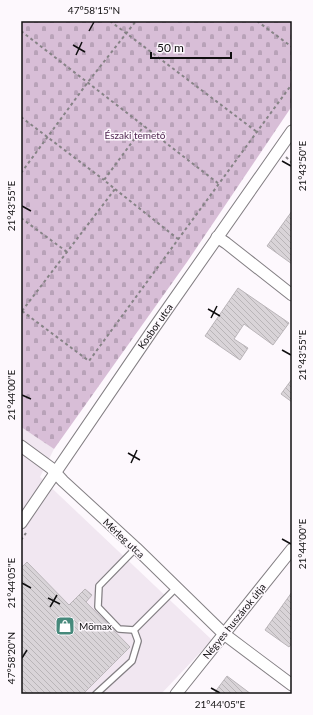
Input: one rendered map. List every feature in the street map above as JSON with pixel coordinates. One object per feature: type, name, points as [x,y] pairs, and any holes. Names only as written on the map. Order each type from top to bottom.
[{"type":"street","name":"Kosbor utca","points":[[21,523],[217,237],[292,131]]},
{"type":"street","points":[[217,237],[292,294]]},
{"type":"street","name":"Mérleg utca","points":[[21,446],[51,468],[224,634],[292,685]]},
{"type":"street","name":"Négyes huszárok útja","points":[[176,694],[292,549]]},
{"type":"lane","points":[[136,548],[99,586],[98,607],[119,629],[134,630],[176,588]]},
{"type":"lane","points":[[96,694],[132,661],[138,641],[134,630]]},
{"type":"path","points":[[110,21],[257,132]]},
{"type":"path","points":[[21,173],[88,82],[136,21]]},
{"type":"path","points":[[257,21],[292,48]]},
{"type":"path","points":[[21,31],[219,184]]},
{"type":"path","points":[[115,189],[21,311],[89,361],[292,84]]},
{"type":"path","points":[[21,117],[178,239]]},
{"type":"path","points":[[104,180],[144,126]]},
{"type":"path","points":[[286,157],[292,163]]},
{"type":"path","points":[[21,218],[67,252]]},
{"type":"shaded area","points":[[21,427],[54,449],[40,477],[212,640],[161,694],[21,694]]},
{"type":"green space","name":"Északi temető","points":[[21,21],[292,21],[292,106],[187,262],[54,449],[21,427]]},
{"type":"building","points":[[292,211],[292,264],[267,246]]},
{"type":"building","points":[[238,288],[289,323],[273,345],[244,324],[234,339],[248,348],[240,360],[205,336]]},
{"type":"building","points":[[292,379],[292,402],[281,394]]},
{"type":"building","name":"Mömax","points":[[27,562],[69,605],[85,589],[92,595],[86,602],[130,647],[83,694],[21,694],[21,568]]},
{"type":"building","points":[[292,592],[292,643],[289,647],[265,630]]},
{"type":"building","points":[[227,676],[251,694],[218,694],[215,692]]},
{"type":"place","name":"Mömax","points":[[65,626]]}]
